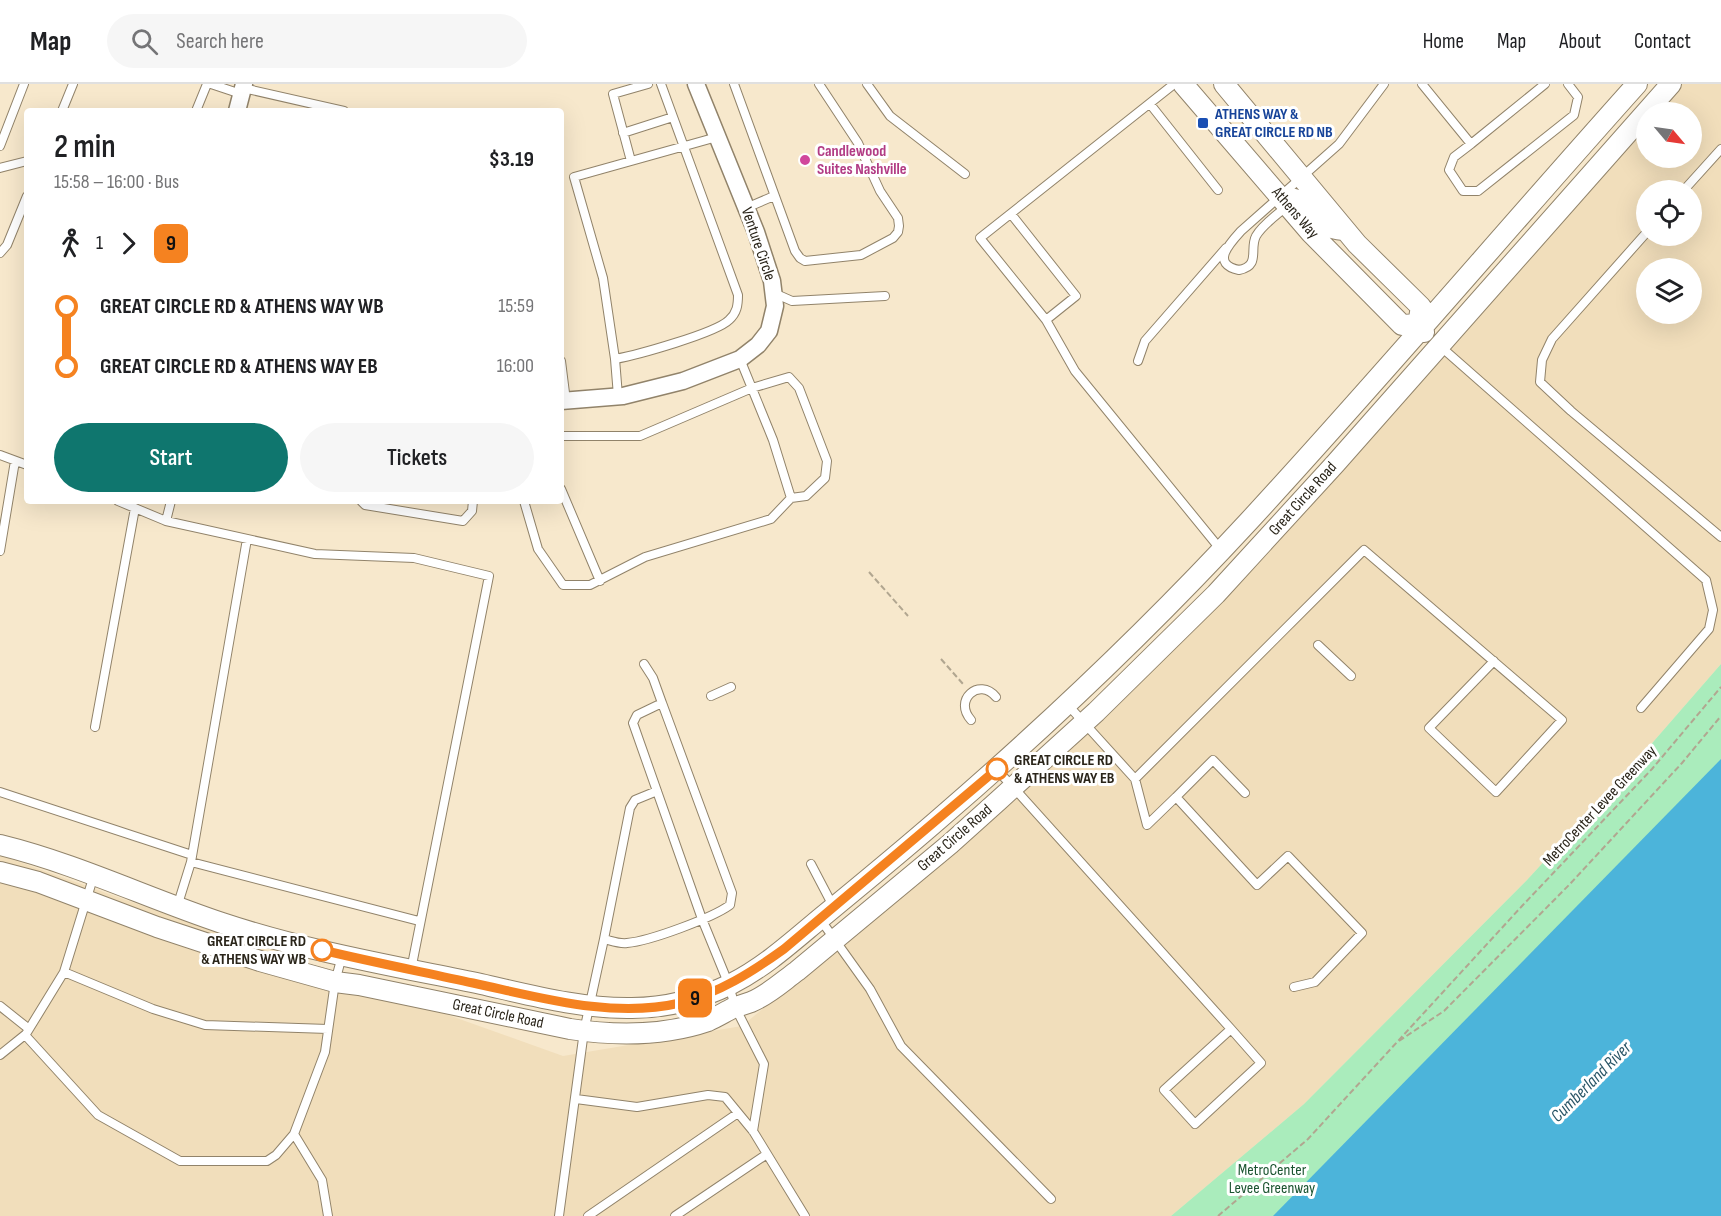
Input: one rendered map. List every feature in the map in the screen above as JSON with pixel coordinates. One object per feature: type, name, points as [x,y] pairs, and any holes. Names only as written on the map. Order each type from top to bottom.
[{"type":"street","name":"Venture Circle","points":[[564,401],[648,391],[683,381],[740,359],[758,345],[769,331],[775,312],[774,293],[760,243],[696,84]]},
{"type":"street","name":"Athens Way","points":[[1183,84],[1311,233],[1402,325],[1419,326],[1440,346]]},
{"type":"street","name":"Athens Way","points":[[1224,84],[1357,244],[1421,307],[1419,326]]},
{"type":"street","name":"Great Circle Road","points":[[0,845],[34,853],[177,907],[263,935],[411,970],[589,1005],[626,1008],[654,1007],[679,1003],[729,985],[753,972],[827,913],[997,769],[1067,704],[1221,550],[1308,456],[1419,326],[1638,94],[1671,84]]},
{"type":"street","points":[[238,108],[243,89]]},
{"type":"street","name":"Great Circle Road","points":[[0,872],[38,882],[209,945],[335,982],[584,1031],[632,1034],[659,1032],[710,1020],[735,1007],[752,1002],[776,988],[950,844],[1083,724],[1216,594],[1440,346],[1638,94]]},
{"type":"street","points":[[1284,201],[1297,199],[1323,224],[1333,230],[1346,230]]},
{"type":"lane","points":[[0,147],[24,84]]},
{"type":"lane","points":[[63,108],[73,84]]},
{"type":"lane","points":[[197,108],[209,84],[330,108]]},
{"type":"lane","points":[[631,161],[613,94],[648,84]]},
{"type":"lane","points":[[615,359],[714,329],[730,320],[738,304],[738,295],[661,84]]},
{"type":"lane","points":[[734,84],[795,251],[805,261],[861,255],[893,238],[898,232],[898,218],[880,191],[858,143],[819,84]]},
{"type":"lane","points":[[867,84],[890,116],[965,174]]},
{"type":"lane","points":[[1174,84],[980,238],[1046,320],[1075,371],[1221,550]]},
{"type":"lane","points":[[1226,247],[1224,255],[1227,264],[1237,270],[1246,268],[1253,260],[1255,254],[1253,245],[1258,233],[1301,177],[1339,144],[1384,84]]},
{"type":"lane","points":[[1422,84],[1471,144]]},
{"type":"lane","points":[[1545,84],[1454,157],[1449,170],[1464,191],[1478,191],[1574,115],[1578,97],[1568,84]]},
{"type":"lane","points":[[1150,104],[1218,190]]},
{"type":"lane","points":[[623,133],[673,117]]},
{"type":"lane","points":[[618,396],[603,278],[574,177],[717,137]]},
{"type":"lane","points":[[1693,180],[1721,149]]},
{"type":"lane","points":[[0,168],[24,162]]},
{"type":"lane","points":[[746,208],[774,196]]},
{"type":"lane","points":[[1138,361],[1145,341],[1226,247],[1284,201]]},
{"type":"lane","points":[[0,253],[7,245],[24,203]]},
{"type":"lane","points":[[1011,214],[1076,296],[1046,320]]},
{"type":"lane","points":[[1636,244],[1552,339],[1542,360],[1540,382],[1571,411],[1721,537]]},
{"type":"lane","points":[[774,293],[792,301],[885,296]]},
{"type":"lane","points":[[1440,346],[1706,580],[1713,610],[1709,629],[1641,708]]},
{"type":"lane","points":[[740,359],[774,440],[791,498]]},
{"type":"lane","points":[[525,504],[538,549],[563,585],[590,585],[645,557],[771,519],[791,498],[806,496],[825,478],[827,461],[799,388],[789,378],[752,388],[640,436],[564,436]]},
{"type":"lane","points":[[0,454],[24,464]]},
{"type":"lane","points":[[0,551],[15,460]]},
{"type":"lane","points":[[564,496],[600,580]]},
{"type":"lane","points":[[125,504],[166,520],[315,554],[414,558],[489,576],[411,970]]},
{"type":"lane","points":[[166,520],[170,504]]},
{"type":"lane","points":[[364,504],[463,521],[472,511],[473,504]]},
{"type":"lane","points":[[95,727],[135,508]]},
{"type":"lane","points":[[177,907],[191,859],[247,539]]},
{"type":"lane","points":[[1135,779],[1364,550],[1494,661],[1562,720],[1496,792],[1429,728],[1494,661]]},
{"type":"lane","points":[[1318,645],[1351,676]]},
{"type":"lane","points":[[604,939],[627,943],[717,915],[730,905],[732,893],[653,678],[644,664]]},
{"type":"lane","points":[[711,696],[731,687]]},
{"type":"lane","points":[[971,720],[965,707],[967,697],[971,693],[985,689],[996,697]]},
{"type":"lane","points":[[662,703],[637,715],[633,723],[735,1007],[764,1064],[753,1131]]},
{"type":"lane","points":[[1067,704],[1135,779],[1147,825],[1213,760],[1245,793]]},
{"type":"lane","points":[[997,769],[1231,1029],[1261,1063],[1195,1124],[1164,1090],[1231,1029]]},
{"type":"lane","points":[[559,1216],[584,1031],[630,808],[635,800],[657,791]]},
{"type":"lane","points":[[0,792],[191,859],[420,921]]},
{"type":"lane","points":[[1176,797],[1257,885],[1288,856],[1362,933],[1315,982],[1294,987]]},
{"type":"lane","points":[[811,864],[836,939],[870,988],[901,1046],[1051,1199]]},
{"type":"lane","points":[[0,1055],[27,1032],[64,972],[94,874]]},
{"type":"lane","points":[[0,1006],[27,1032],[98,1115],[180,1161],[267,1161],[276,1155],[294,1134],[325,1052],[335,982],[342,955]]},
{"type":"lane","points":[[64,972],[153,1009],[205,1025],[328,1029]]},
{"type":"lane","points":[[576,1099],[637,1107],[708,1095],[725,1097],[753,1131],[806,1216]]},
{"type":"lane","points":[[588,1216],[738,1113]]},
{"type":"lane","points":[[294,1134],[322,1180],[328,1216]]},
{"type":"lane","points":[[675,1216],[767,1154]]},
{"type":"path","points":[[868,572],[908,616]]},
{"type":"path","points":[[941,659],[971,693]]},
{"type":"path","name":"MetroCenter Levee Greenway","points":[[1218,1216],[1308,1139],[1522,906],[1652,769],[1721,687]]},
{"type":"path","name":"MetroCenter Levee Greenway","points":[[1395,1043],[1444,1011],[1569,885],[1682,763],[1721,716]]},
{"type":"shaded area","points":[[1681,84],[1721,84],[1721,664],[1640,757],[1527,880],[1304,1104],[1171,1216],[0,1216],[0,855],[563,1056],[742,1026],[905,891],[1057,758],[1636,135],[1636,168],[1702,168],[1702,102],[1665,102]]},
{"type":"green space","name":"MetroCenter Levee Greenway","points":[[1721,664],[1721,763],[1288,1216],[1171,1216],[1304,1104],[1527,880],[1640,757]]},
{"type":"water","name":"Cumberland River","points":[[1721,759],[1721,1216],[1273,1216]]},
{"type":"bus line","name":"9","points":[[322,950],[525,994],[608,1008],[654,1007],[679,1003],[729,985],[753,972],[784,949],[997,769]]},
{"type":"place","name":"ATHENS WAY & GREAT CIRCLE RD NB","points":[[1203,123]]},
{"type":"place","name":"Candlewood Suites Nashville","points":[[805,160]]},
{"type":"place","name":"GREAT CIRCLE RD & ATHENS WAY EB","points":[[997,769]]},
{"type":"place","name":"GREAT CIRCLE RD & ATHENS WAY WB","points":[[322,950]]}]
